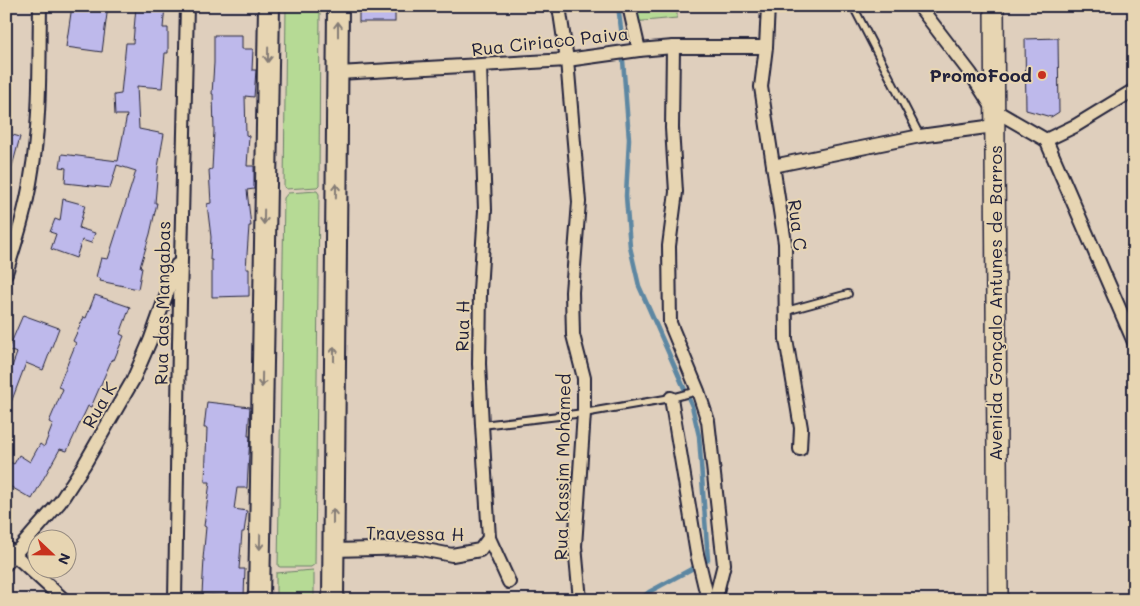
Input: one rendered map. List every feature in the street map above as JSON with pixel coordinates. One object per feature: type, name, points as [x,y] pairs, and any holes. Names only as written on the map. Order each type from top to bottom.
[{"type":"main road","points":[[259,600],[269,6]]},
{"type":"main road","points":[[333,600],[338,6]]},
{"type":"main road","name":"Avenida Gonçalo Antunes de Barros","points":[[994,6],[998,600]]},
{"type":"street","points":[[6,273],[24,217],[32,176],[36,137],[40,6]]},
{"type":"street","name":"Rua das Mangabas","points":[[175,600],[187,6]]},
{"type":"street","name":"Rua Kassim Mohamed","points":[[559,6],[567,60],[580,202],[572,292],[573,335],[584,378],[584,413],[575,546],[580,600]]},
{"type":"street","points":[[629,6],[639,50]]},
{"type":"street","name":"Rua C","points":[[768,6],[766,47],[760,87],[785,243],[786,339],[801,428],[800,449]]},
{"type":"street","points":[[919,6],[971,74],[994,118]]},
{"type":"street","points":[[673,47],[672,128],[676,192],[669,246],[670,322],[708,421],[724,564],[715,600]]},
{"type":"street","name":"Rua Ciriaco Paiva","points":[[338,73],[567,60],[673,47],[766,47]]},
{"type":"street","name":"Rua H","points":[[480,66],[486,210],[480,291],[479,354],[482,425],[489,538],[509,582]]},
{"type":"street","points":[[1046,140],[1075,126],[1134,90]]},
{"type":"street","points":[[773,166],[920,136],[994,118],[1046,140],[1134,342]]},
{"type":"street","name":"Rua K","points":[[9,556],[60,502],[84,465],[133,380],[150,341],[181,254]]},
{"type":"street","points":[[677,396],[697,554],[708,600]]},
{"type":"street","name":"Travessa H","points":[[333,550],[416,548],[452,555],[480,550],[489,538]]},
{"type":"street","points":[[9,556],[64,600]]},
{"type":"lane","points":[[855,10],[920,136]]},
{"type":"lane","points":[[786,311],[848,294]]},
{"type":"lane","points":[[482,425],[584,413],[697,391]]},
{"type":"green space","points":[[286,6],[320,6],[319,185],[317,187],[286,189],[284,187]]},
{"type":"green space","points":[[631,6],[677,6],[677,18],[633,22]]},
{"type":"green space","points":[[317,191],[319,194],[315,564],[311,567],[280,567],[278,566],[284,198],[288,193]]},
{"type":"green space","points":[[313,570],[314,600],[276,600],[276,573]]},
{"type":"building","points":[[72,6],[108,6],[102,52],[66,47]]},
{"type":"building","points":[[136,6],[165,6],[163,28],[168,28],[168,53],[165,53],[162,88],[137,86],[139,129],[164,134],[158,167],[155,203],[157,203],[140,267],[142,268],[138,289],[100,281],[101,279],[96,277],[101,258],[108,259],[136,171],[117,165],[110,188],[65,183],[66,168],[60,167],[62,154],[118,161],[127,115],[115,115],[114,95],[121,94],[126,43],[133,43]]},
{"type":"building","points":[[359,6],[395,6],[395,22],[359,22]]},
{"type":"building","points":[[214,35],[242,35],[242,49],[253,49],[252,70],[256,70],[254,97],[245,96],[246,135],[249,136],[247,166],[254,166],[254,189],[247,190],[251,226],[249,226],[246,269],[249,269],[249,296],[212,297],[211,237],[207,204],[211,203],[209,170],[212,169],[214,131],[212,94]]},
{"type":"building","name":"PromoFood","points":[[1058,38],[1059,112],[1051,117],[1026,110],[1025,39]]},
{"type":"building","points":[[6,133],[20,137],[10,174],[6,173]]},
{"type":"building","points":[[63,199],[85,205],[79,228],[95,233],[91,243],[82,240],[76,258],[51,249],[56,234],[50,232],[55,219],[60,221]]},
{"type":"building","points":[[95,295],[130,307],[120,334],[124,336],[91,407],[88,406],[67,451],[60,449],[32,499],[6,484],[6,460],[14,464],[19,455],[30,462],[40,444],[44,447],[53,424],[49,422],[63,389],[58,387],[76,343],[73,341],[84,317],[86,318]]},
{"type":"building","points":[[23,315],[59,328],[43,370],[26,363],[7,413],[6,383],[17,353],[8,350]]},
{"type":"building","points":[[207,402],[250,407],[247,488],[237,488],[234,509],[247,511],[244,532],[242,532],[239,569],[245,569],[244,596],[202,594],[206,527],[204,526],[210,482],[205,482],[207,428],[204,428]]},
{"type":"waterway","points":[[618,6],[622,36]]},
{"type":"waterway","points":[[623,60],[629,139],[626,196],[630,247],[639,286],[692,406],[699,436],[708,560],[649,592],[639,600]]},
{"type":"place","name":"PromoFood","points":[[1042,75]]}]
